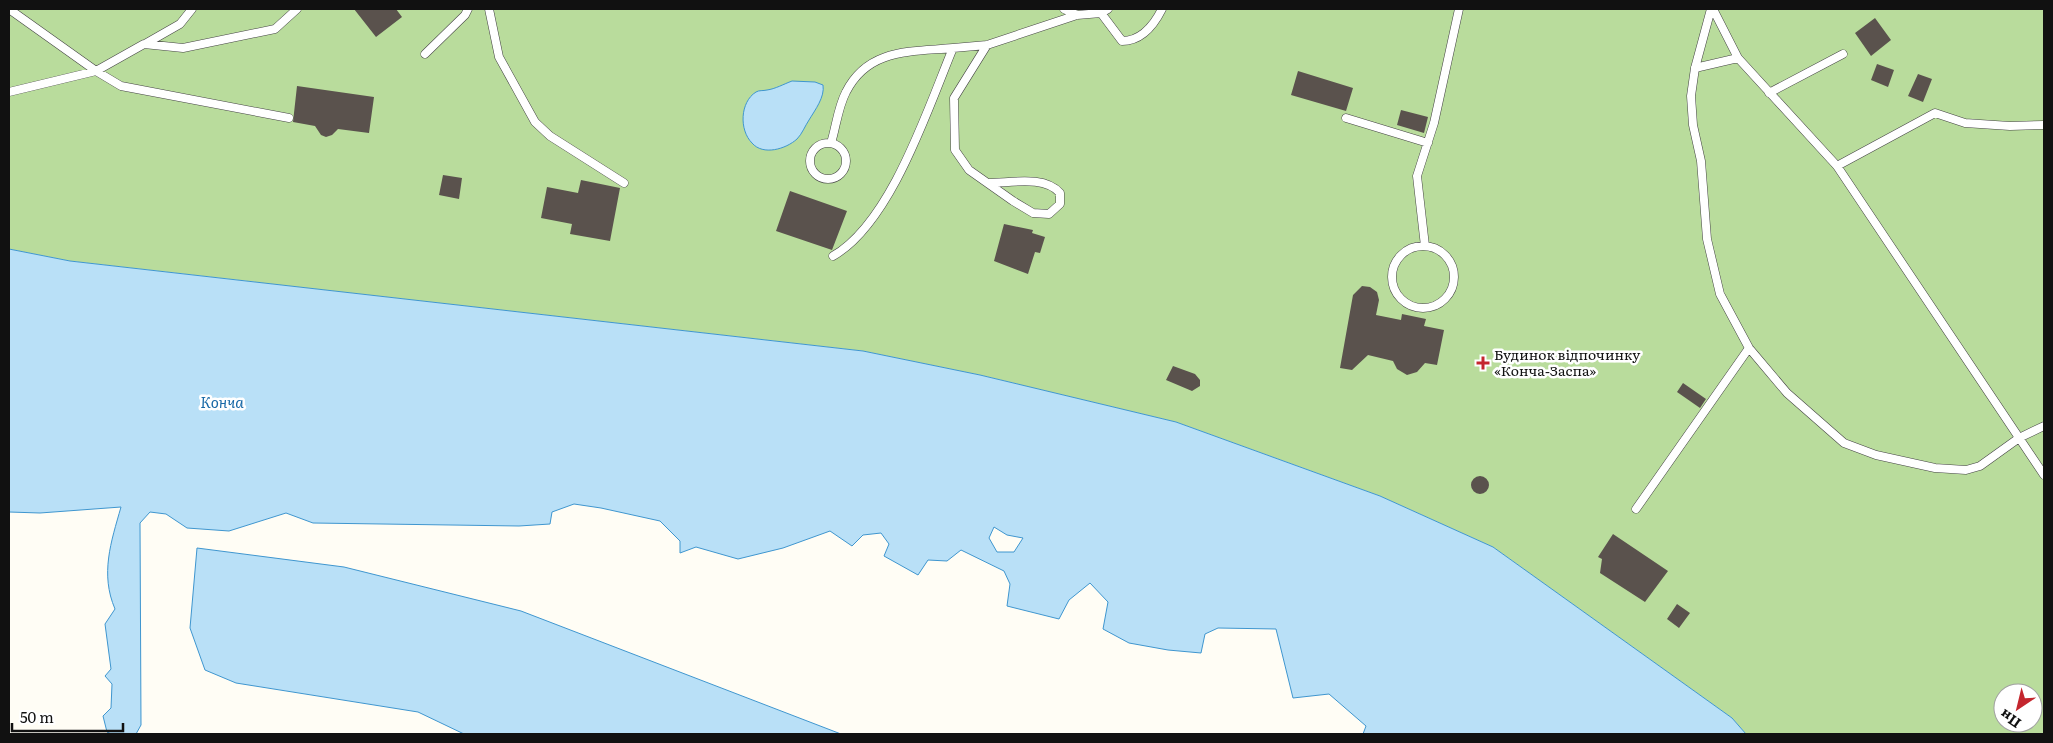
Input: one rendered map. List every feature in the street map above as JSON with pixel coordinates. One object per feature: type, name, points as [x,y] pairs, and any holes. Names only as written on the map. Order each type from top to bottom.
[{"type":"lane","points":[[9,9],[96,71],[121,86],[288,118]]},
{"type":"lane","points":[[9,92],[96,71],[180,24],[192,9]]},
{"type":"lane","points":[[144,44],[183,48],[275,29],[297,9]]},
{"type":"lane","points":[[425,54],[465,15],[468,9]]},
{"type":"lane","points":[[489,9],[498,57],[535,122],[550,136],[624,183]]},
{"type":"lane","points":[[1064,9],[1077,15]]},
{"type":"lane","points":[[831,143],[846,93],[859,70],[887,55],[987,45],[1077,15],[1105,11],[1122,41],[1131,41],[1153,27],[1162,9]]},
{"type":"lane","points":[[1425,246],[1417,176],[1434,123],[1459,9]]},
{"type":"lane","points":[[1712,9],[1738,58],[1768,93],[1837,166],[2044,475]]},
{"type":"lane","points":[[1712,9],[1695,68],[1691,96],[1692,125],[1701,161],[1707,238],[1720,294],[1750,348],[1787,393],[1844,443],[1876,455],[1935,468],[1966,470],[1980,466],[2019,438],[2044,426]]},
{"type":"lane","points":[[987,45],[954,98],[953,125],[955,150],[969,170],[988,183],[1033,213],[1049,214],[1060,204],[1060,193],[1053,185],[1040,182],[988,183]]},
{"type":"lane","points":[[833,256],[844,249],[878,211],[900,174],[953,48]]},
{"type":"lane","points":[[1768,93],[1843,54]]},
{"type":"lane","points":[[1695,68],[1738,58]]},
{"type":"lane","points":[[1837,166],[1935,113],[1965,123],[2010,126],[2044,125]]},
{"type":"lane","points":[[1346,118],[1428,143]]},
{"type":"lane","points":[[831,143],[841,148],[846,159],[846,165],[840,175],[824,179],[814,172],[810,160],[814,150],[819,146],[831,143]]},
{"type":"lane","points":[[1425,246],[1440,251],[1448,258],[1454,278],[1452,288],[1439,304],[1418,308],[1408,305],[1394,291],[1392,271],[1402,253],[1410,248],[1425,246]]},
{"type":"lane","points":[[1636,509],[1750,348]]},
{"type":"green space","name":"Будинок відпочинку «Конча-Заспа»","points":[[9,9],[2044,9],[2044,734],[1746,734],[1732,718],[1493,547],[1380,496],[1176,422],[980,375],[863,351],[70,261],[9,249]]},
{"type":"water","points":[[792,81],[815,82],[823,85],[819,103],[800,135],[792,143],[774,150],[757,147],[748,137],[743,124],[744,109],[747,102],[757,91],[773,89]]},
{"type":"water","name":"Конча","points":[[9,249],[70,261],[863,351],[980,375],[1176,422],[1380,496],[1493,547],[1732,718],[1746,734],[1363,734],[1366,726],[1329,694],[1293,698],[1276,629],[1218,628],[1205,634],[1201,653],[1168,650],[1129,643],[1103,629],[1108,602],[1090,583],[1069,600],[1059,619],[1007,606],[1010,584],[1004,571],[961,550],[947,561],[928,560],[918,575],[884,556],[889,544],[881,533],[863,535],[852,546],[830,531],[783,548],[738,559],[696,547],[680,553],[680,541],[660,521],[574,504],[552,512],[550,524],[519,526],[313,523],[286,513],[229,531],[187,528],[166,514],[150,512],[140,523],[141,725],[136,734],[111,734],[107,732],[103,716],[111,708],[112,684],[105,676],[111,669],[105,624],[115,609],[108,583],[108,571],[111,545],[121,507],[40,513],[9,512]],"holes":[[[994,527],[1007,535],[1023,538],[1014,552],[997,552],[989,538]]]},
{"type":"water","points":[[197,548],[344,567],[521,611],[841,734],[464,734],[418,712],[236,683],[205,670],[190,628]]},
{"type":"building","points":[[354,9],[396,9],[402,17],[376,37]]},
{"type":"building","points":[[1875,18],[1891,40],[1871,56],[1855,33]]},
{"type":"building","points":[[1877,64],[1894,70],[1888,87],[1871,80]]},
{"type":"building","points":[[1298,71],[1353,88],[1346,111],[1291,95]]},
{"type":"building","points":[[1918,74],[1932,79],[1923,102],[1908,96]]},
{"type":"building","points":[[297,86],[374,97],[369,133],[338,129],[332,135],[326,137],[321,135],[315,126],[293,122]]},
{"type":"building","points":[[1401,110],[1428,117],[1424,133],[1397,125]]},
{"type":"building","points":[[443,175],[462,178],[459,199],[439,195]]},
{"type":"building","points":[[581,180],[620,188],[610,241],[570,234],[572,224],[541,218],[547,187],[578,193]]},
{"type":"building","points":[[790,191],[847,211],[832,250],[776,231]]},
{"type":"building","points":[[1004,224],[1033,230],[1032,233],[1045,237],[1040,253],[1035,252],[1028,274],[994,261]]},
{"type":"building","points":[[1362,286],[1370,287],[1377,292],[1379,300],[1376,315],[1401,320],[1402,314],[1426,319],[1424,326],[1444,330],[1437,365],[1425,363],[1417,372],[1407,375],[1397,369],[1393,361],[1368,355],[1352,370],[1340,368],[1353,295]]},
{"type":"building","points":[[1173,366],[1195,374],[1200,380],[1200,386],[1192,391],[1166,380]]},
{"type":"building","points":[[1683,383],[1706,399],[1700,408],[1677,392]]},
{"type":"building","points":[[1476,476],[1484,476],[1489,481],[1487,492],[1476,494],[1471,489],[1471,481]]},
{"type":"building","points":[[1613,534],[1668,571],[1645,602],[1600,573],[1602,559],[1598,557]]},
{"type":"building","points":[[1677,604],[1690,613],[1679,628],[1667,619]]},
{"type":"place","name":"Будинок відпочинку «Конча-Заспа»","points":[[1483,363]]}]
